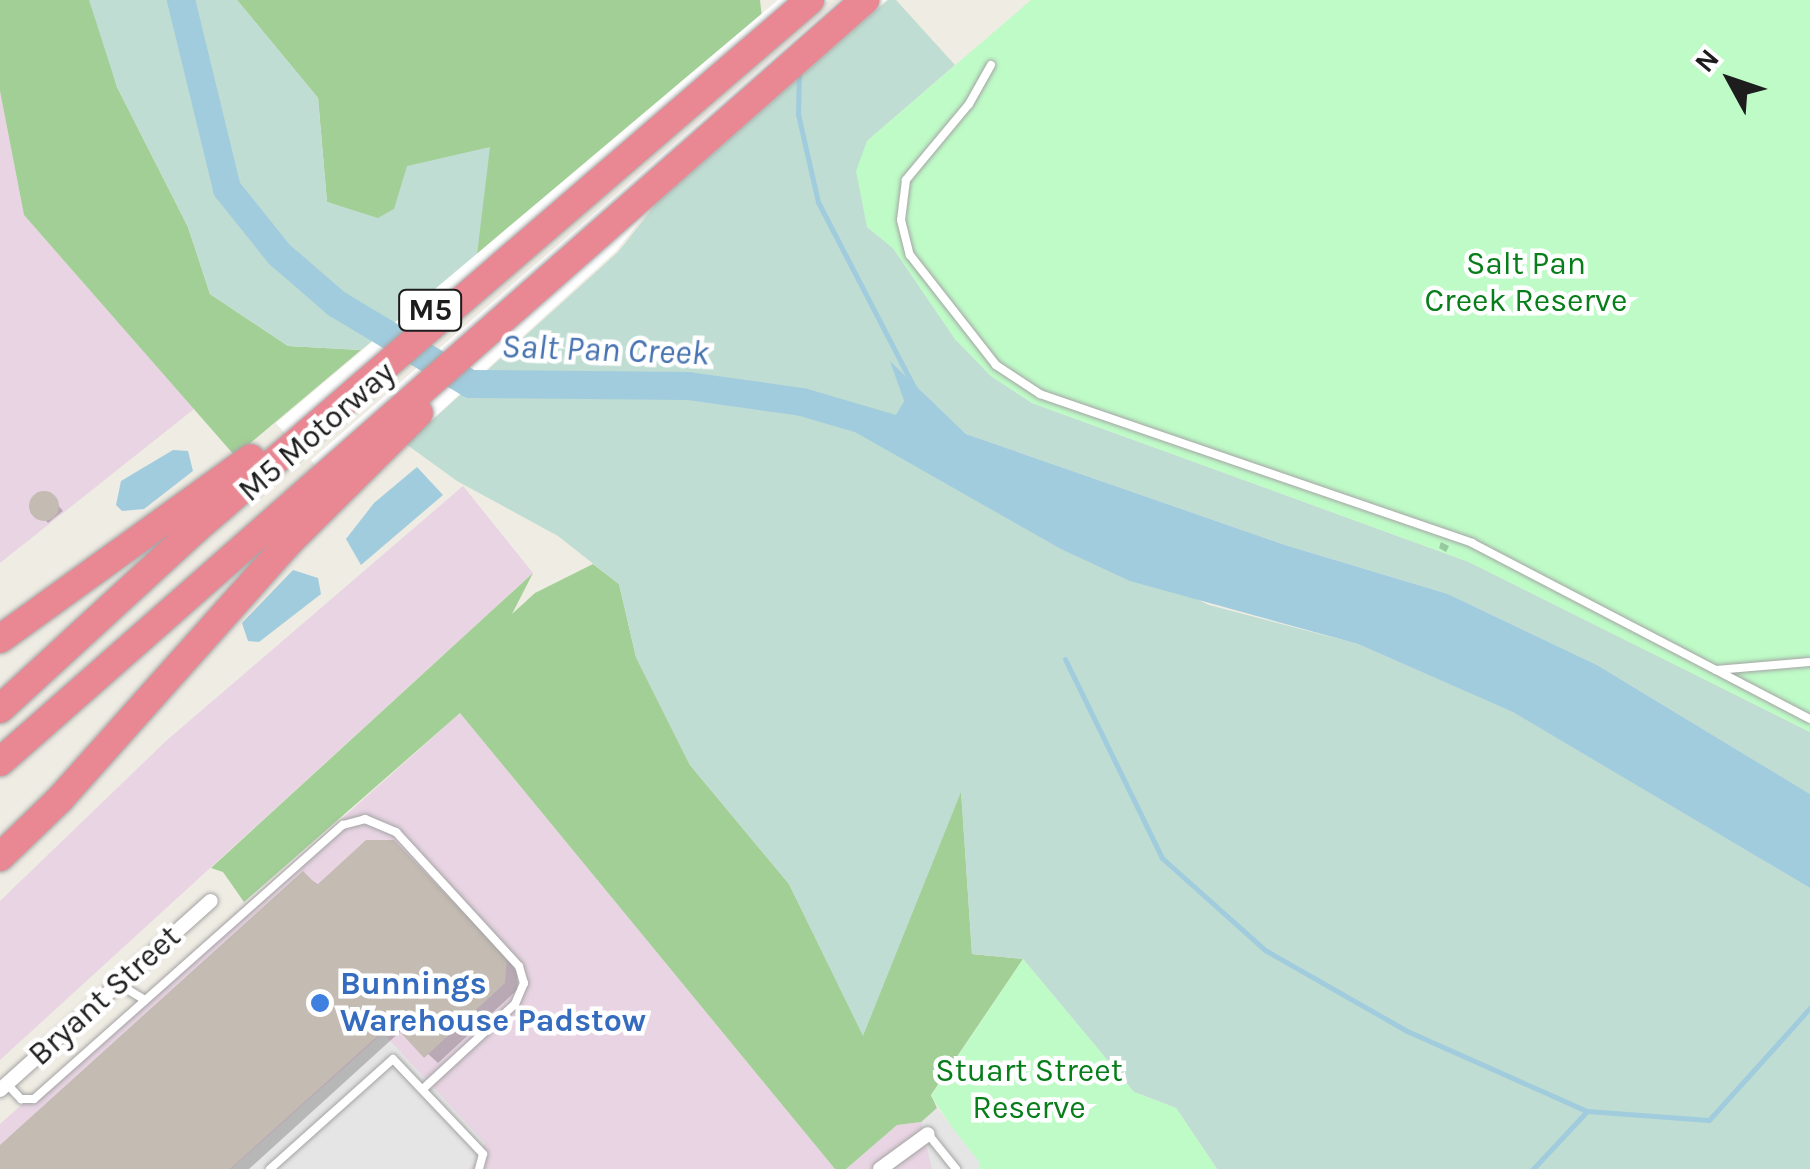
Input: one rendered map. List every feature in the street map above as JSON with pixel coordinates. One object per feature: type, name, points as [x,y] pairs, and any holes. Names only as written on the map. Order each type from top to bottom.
[{"type":"highway","name":"M5 Motorway","points":[[0,709],[289,438],[810,0]]},
{"type":"highway","points":[[0,857],[330,483],[621,210],[865,0]]},
{"type":"highway","name":"M5","points":[[0,639],[289,438]]},
{"type":"highway","name":"M5 Motorway","points":[[0,762],[330,483]]},
{"type":"street","name":"Bryant Street","points":[[4,1087],[211,901]]},
{"type":"street","points":[[880,1169],[928,1134]]},
{"type":"lane","points":[[991,65],[969,104],[906,180],[901,220],[910,255],[996,365],[1040,394],[1472,543],[1810,719]]},
{"type":"lane","points":[[1716,670],[1810,662]]},
{"type":"lane","points":[[4,1087],[21,1099],[34,1099],[343,825],[365,820],[396,832],[520,966],[524,982],[515,1004],[423,1089]]},
{"type":"lane","points":[[117,984],[137,990],[145,1000]]},
{"type":"lane","points":[[270,1169],[394,1059],[483,1154],[479,1169]]},
{"type":"lane","points":[[928,1134],[956,1169]]},
{"type":"shaded area","points":[[89,0],[237,0],[318,98],[327,202],[378,218],[394,209],[407,166],[490,147],[477,255],[361,350],[288,346],[210,294],[188,227],[117,87]]},
{"type":"shaded area","points":[[888,0],[896,0],[955,65],[867,141],[867,227],[893,248],[955,339],[991,376],[1032,403],[1469,562],[1810,732],[1810,794],[1597,665],[1448,594],[1285,545],[966,434],[892,363],[904,401],[887,430],[857,432],[1209,605],[1358,644],[1514,712],[1810,888],[1810,1169],[1217,1169],[1176,1108],[1134,1092],[1023,959],[972,954],[961,792],[863,1036],[789,884],[690,765],[636,657],[619,584],[558,536],[457,481],[406,444],[618,252],[657,203]]},
{"type":"shaded area","points":[[0,91],[24,215],[194,409],[0,563]]},
{"type":"shaded area","points":[[890,361],[966,434],[1285,545],[1448,594],[1597,665],[1810,794],[1810,888],[1513,712],[1358,644],[1130,581],[1061,549],[855,432],[887,430],[904,401]]},
{"type":"shaded area","points":[[173,450],[188,451],[193,471],[144,509],[122,511],[116,505],[121,481]]},
{"type":"shaded area","points":[[417,467],[443,495],[361,565],[346,539],[374,503]]},
{"type":"shaded area","points":[[463,486],[533,573],[0,1060],[0,901],[166,741]]},
{"type":"shaded area","points":[[293,570],[318,578],[321,594],[259,642],[248,641],[242,623]]},
{"type":"shaded area","points":[[460,713],[835,1169],[0,1169],[0,1124]]},
{"type":"shaded area","points":[[383,1033],[485,1143],[476,1163],[469,1169],[231,1169]]},
{"type":"shaded area","points":[[937,1108],[980,1169],[846,1169],[897,1125],[921,1122]]},
{"type":"shaded area","points":[[937,1108],[980,1163],[980,1169],[932,1169],[921,1123]]},
{"type":"green space","points":[[0,0],[91,0],[117,87],[188,227],[210,294],[288,346],[361,350],[235,456],[24,215],[0,91]]},
{"type":"green space","points":[[237,0],[760,0],[762,18],[477,255],[394,209],[378,219],[327,202],[318,98]]},
{"type":"green space","name":"Salt Pan Creek Reserve","points":[[1031,0],[1810,0],[1810,732],[1469,562],[1032,403],[991,376],[955,339],[893,248],[867,227],[856,171],[867,141]]},
{"type":"green space","points":[[593,564],[619,584],[636,657],[690,765],[789,884],[863,1035],[961,789],[972,954],[1023,959],[931,1095],[937,1108],[921,1122],[897,1125],[846,1169],[835,1169],[460,713],[244,902],[223,872],[211,868],[533,573],[512,614],[535,593]]},
{"type":"green space","name":"Stuart Street Reserve","points":[[1023,959],[1134,1092],[1176,1108],[1217,1169],[980,1169],[931,1096]]},
{"type":"pier","points":[[778,0],[829,0],[301,452],[276,423]]},
{"type":"pier","points":[[839,0],[886,0],[656,201],[616,251],[344,500],[311,460]]},
{"type":"building","points":[[44,491],[55,495],[59,506],[55,517],[44,521],[33,517],[29,506],[33,495]]},
{"type":"building","name":"Bunnings Warehouse Padstow","points":[[366,840],[394,840],[507,958],[505,983],[424,1058],[392,1023],[230,1169],[0,1169],[0,1145],[303,871],[317,885]]},
{"type":"waterway","name":"Salt Pan Creek","points":[[181,0],[227,189],[279,254],[337,304],[470,384],[688,386],[802,402],[922,437]]},
{"type":"waterway","points":[[799,73],[798,114],[818,202],[916,391]]},
{"type":"waterway","points":[[1065,659],[1162,858],[1265,950],[1407,1031],[1587,1111],[1709,1120],[1810,1008]]},
{"type":"waterway","points":[[1533,1169],[1587,1111]]},
{"type":"place","name":"Bunnings Warehouse Padstow","points":[[320,1003]]}]
